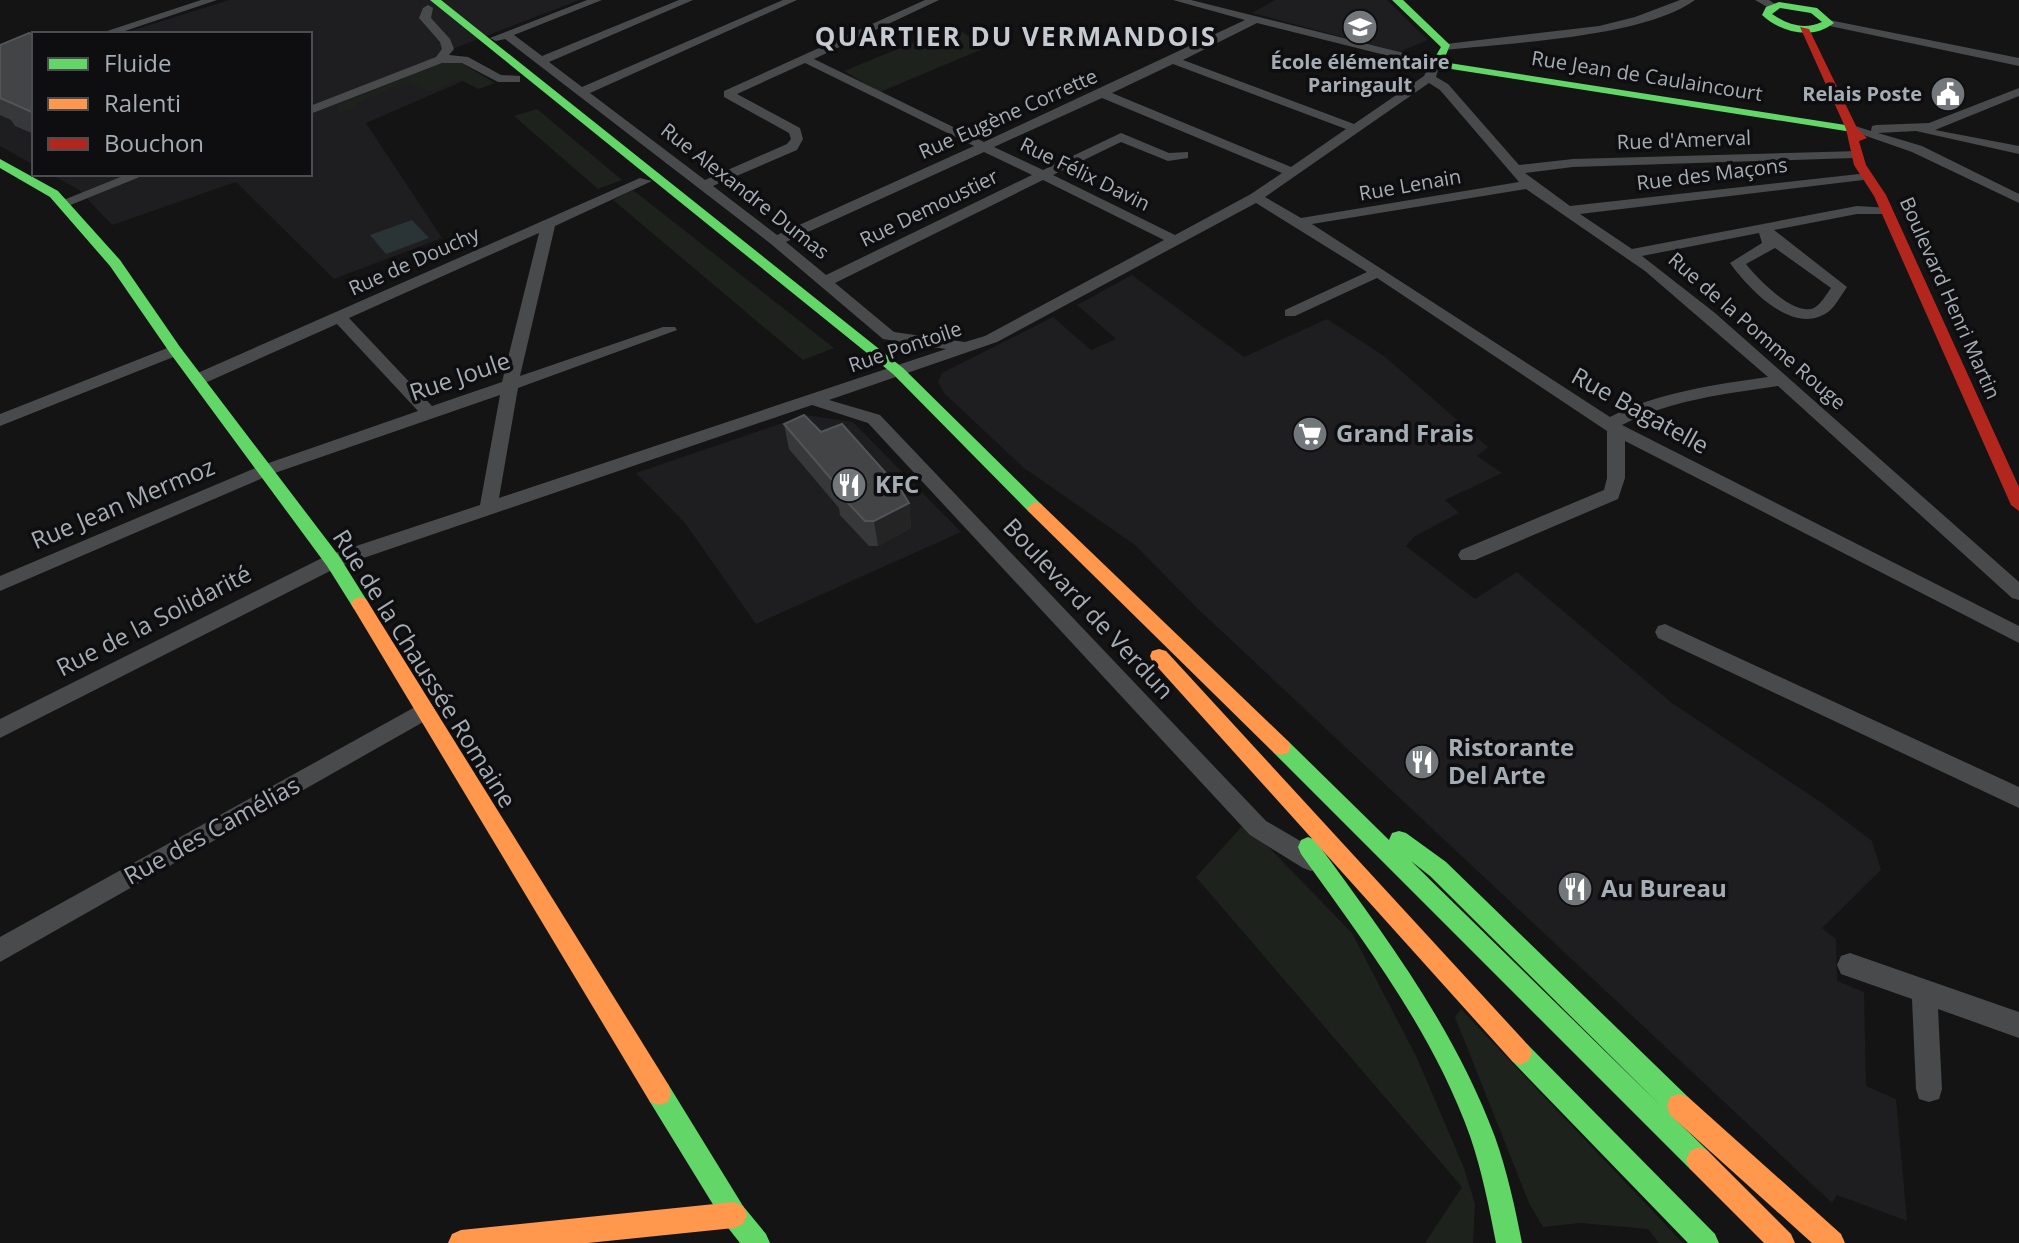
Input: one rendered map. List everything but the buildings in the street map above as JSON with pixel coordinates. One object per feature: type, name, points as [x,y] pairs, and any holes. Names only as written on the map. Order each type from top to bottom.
[{"type":"main road","points":[[1397,0],[1446,47],[1433,71]]},
{"type":"main road","points":[[1810,9],[1831,0]]},
{"type":"main road","points":[[427,3],[516,79],[650,178]]},
{"type":"main road","name":"Rue Alexandre Dumas","points":[[427,3],[487,41],[650,178]]},
{"type":"main road","points":[[1767,3],[1810,9],[1824,16],[1829,23],[1821,28],[1804,29],[1771,19],[1766,12],[1767,3]]},
{"type":"main road","name":"Boulevard Henri Martin","points":[[1804,29],[1852,129],[1868,145],[1884,178],[1883,203]]},
{"type":"main road","name":"Rue Jean de Caulaincourt","points":[[1433,71],[1852,129]]},
{"type":"main road","name":"Boulevard Henri Martin","points":[[1852,129],[1854,154],[1863,176],[1883,203],[2019,505]]},
{"type":"main road","name":"Rue de la Chaussée Romaine","points":[[0,163],[54,194],[115,263],[175,350],[333,561],[734,1215],[757,1243]]},
{"type":"main road","name":"Boulevard de Verdun","points":[[650,178],[891,373],[1306,770]]},
{"type":"main road","points":[[891,373],[1142,638],[1553,1089],[1706,1243]]},
{"type":"main road","points":[[1227,733],[1416,1000],[1479,1129],[1497,1186],[1509,1243]]},
{"type":"main road","points":[[1306,770],[1782,1243]]},
{"type":"main road","points":[[1306,770],[1438,869],[1706,1133],[1832,1243]]},
{"type":"main road","points":[[461,1243],[734,1215]]},
{"type":"street","points":[[110,32],[212,0]]},
{"type":"street","points":[[487,41],[597,0]]},
{"type":"street","points":[[539,62],[688,0]]},
{"type":"street","points":[[581,92],[792,0]]},
{"type":"street","points":[[702,186],[792,147],[797,139],[795,131],[728,94],[934,0]]},
{"type":"street","points":[[1178,0],[1433,71]]},
{"type":"street","points":[[1446,47],[1599,29],[1638,20],[1690,0]]},
{"type":"street","points":[[427,3],[425,18],[446,41],[448,49],[440,59]]},
{"type":"street","name":"Rue Eugène Corrette","points":[[776,241],[1102,93],[1254,20]]},
{"type":"street","points":[[1829,23],[2019,62]]},
{"type":"street","name":"Rue Alexandre Dumas","points":[[507,35],[776,241],[889,336],[969,347]]},
{"type":"street","points":[[312,109],[440,59],[464,59],[498,78],[516,79]]},
{"type":"street","name":"Rue Félix Davin","points":[[805,59],[1175,240]]},
{"type":"street","points":[[1173,60],[1354,128]]},
{"type":"street","name":"Rue Pontoile","points":[[333,561],[991,339],[1256,197],[1433,71]]},
{"type":"street","name":"Rue de la Pomme Rouge","points":[[1433,71],[1528,184],[1700,307],[2019,593]]},
{"type":"street","points":[[1914,130],[1931,127],[2019,92]]},
{"type":"street","points":[[1102,93],[1291,172]]},
{"type":"street","points":[[1852,129],[1914,130],[2019,150]]},
{"type":"street","points":[[1852,129],[1917,149],[2019,199]]},
{"type":"street","name":"Rue Demoustier","points":[[826,281],[1121,137],[1168,157],[1183,155]]},
{"type":"street","name":"Rue d'Amerval","points":[[1514,170],[1573,163],[1854,154]]},
{"type":"street","points":[[63,203],[135,176]]},
{"type":"street","name":"Rue des Maçons","points":[[1566,211],[1863,176]]},
{"type":"street","name":"Rue de Douchy","points":[[199,379],[650,178]]},
{"type":"street","name":"Rue Lenain","points":[[1299,222],[1374,212],[1528,184]]},
{"type":"street","name":"Rue Bagatelle","points":[[1256,197],[1379,272],[1558,395],[1612,427],[2019,635]]},
{"type":"street","points":[[1628,254],[1883,203]]},
{"type":"street","points":[[488,509],[510,385],[549,223]]},
{"type":"street","points":[[1764,228],[1779,244],[1839,287],[1821,311],[1793,313],[1750,280],[1737,263],[1770,245],[1764,228]]},
{"type":"street","points":[[1290,313],[1379,272]]},
{"type":"street","points":[[339,317],[429,413]]},
{"type":"street","name":"Rue Joule","points":[[266,470],[669,330]]},
{"type":"street","points":[[0,420],[175,350]]},
{"type":"street","points":[[1468,555],[1612,494],[1616,478],[1612,427],[1647,405],[1708,391],[1783,380]]},
{"type":"street","name":"Boulevard de Verdun","points":[[814,399],[826,407],[866,413],[874,419],[1258,828],[1321,865]]},
{"type":"street","name":"Rue Jean Mermoz","points":[[0,584],[266,470]]},
{"type":"street","name":"Rue de la Solidarité","points":[[0,729],[333,561]]},
{"type":"street","points":[[1665,632],[2019,798]]},
{"type":"street","name":"Rue des Camélias","points":[[0,950],[424,711]]},
{"type":"street","points":[[1850,965],[2019,1025]]},
{"type":"street","points":[[1924,991],[1929,1089]]},
{"type":"shaded area","points":[[229,0],[579,0],[437,55],[463,81],[366,123],[442,238],[334,279],[236,182],[112,225],[79,190],[54,176],[312,176],[312,32],[127,32]]},
{"type":"shaded area","name":"École élémentaire Paringault","points":[[1275,0],[1387,0],[1428,40],[1399,52],[1252,13]]},
{"type":"shaded area","points":[[954,26],[985,48],[880,92],[844,71]]},
{"type":"shaded area","points":[[458,61],[495,83],[479,89],[459,79],[430,92],[407,82],[355,104],[359,107],[338,113],[338,105],[446,62]]},
{"type":"shaded area","points":[[32,63],[32,164],[0,146],[0,72]]},
{"type":"shaded area","points":[[537,109],[622,180],[598,189],[514,116]]},
{"type":"shaded area","points":[[633,190],[834,348],[803,360],[613,200]]},
{"type":"shaded area","points":[[412,220],[429,238],[386,254],[370,235]]},
{"type":"shaded area","points":[[1132,275],[1244,357],[1327,319],[1384,356],[1488,447],[1477,456],[1502,473],[1445,500],[1459,513],[1415,536],[1406,546],[1475,599],[1517,572],[1672,703],[1822,803],[1872,841],[1881,870],[1822,928],[1836,939],[1837,981],[1864,992],[1866,1086],[1896,1099],[1907,1221],[1837,1195],[1832,1203],[1198,609],[1135,545],[1024,468],[944,393],[938,382],[942,373],[1053,317],[1091,350],[1116,339],[1077,305]]},
{"type":"shaded area","points":[[806,415],[853,422],[961,532],[756,624],[685,523],[636,473]]},
{"type":"shaded area","points":[[1245,823],[1352,933],[1417,1058],[1464,1168],[1475,1204],[1473,1243],[1425,1243],[1462,1187],[1196,877]]},
{"type":"shaded area","points":[[1461,1009],[1683,1243],[1659,1243],[1648,1229],[1581,1223],[1543,1227],[1529,1203],[1455,1017]]},
{"type":"traffic: fast","points":[[435,0],[898,371],[1035,508]]},
{"type":"traffic: fast","points":[[1397,0],[1446,47],[1436,64],[1852,129]]},
{"type":"traffic: fast","points":[[1779,5],[1814,10],[1829,23],[1805,30],[1789,27],[1767,15],[1769,9],[1779,5]]},
{"type":"traffic: fast","points":[[0,163],[54,194],[115,263],[175,350],[333,561],[360,604]]},
{"type":"traffic: fast","points":[[1281,747],[1699,1160]]},
{"type":"traffic: fast","points":[[1399,840],[1438,869],[1679,1106]]},
{"type":"traffic: fast","points":[[1308,847],[1405,986],[1448,1059],[1482,1136],[1509,1243]]},
{"type":"traffic: fast","points":[[1520,1053],[1706,1243]]},
{"type":"traffic: fast","points":[[659,1093],[734,1215],[757,1243]]},
{"type":"traffic: slow","points":[[1035,508],[1281,747]]},
{"type":"traffic: slow","points":[[360,604],[659,1093]]},
{"type":"traffic: slow","points":[[1159,656],[1520,1053]]},
{"type":"traffic: slow","points":[[1679,1106],[1832,1243]]},
{"type":"traffic: slow","points":[[1699,1160],[1782,1243]]},
{"type":"traffic: slow","points":[[461,1243],[734,1215]]},
{"type":"traffic: jam","points":[[1804,29],[1852,129],[1861,138]]},
{"type":"traffic: jam","points":[[1852,129],[1860,165],[1880,195],[2019,505]]},
{"type":"place","name":"École élémentaire Paringault","points":[[1360,27]]},
{"type":"place","name":"Relais Poste","points":[[1948,94]]},
{"type":"place","name":"Grand Frais","points":[[1310,434]]},
{"type":"place","name":"KFC","points":[[849,485]]},
{"type":"place","name":"Ristorante Del Arte","points":[[1422,762]]},
{"type":"place","name":"Au Bureau","points":[[1575,889]]},
{"type":"district","name":"QUARTIER DU VERMANDOIS","points":[[1016,37]]}]
